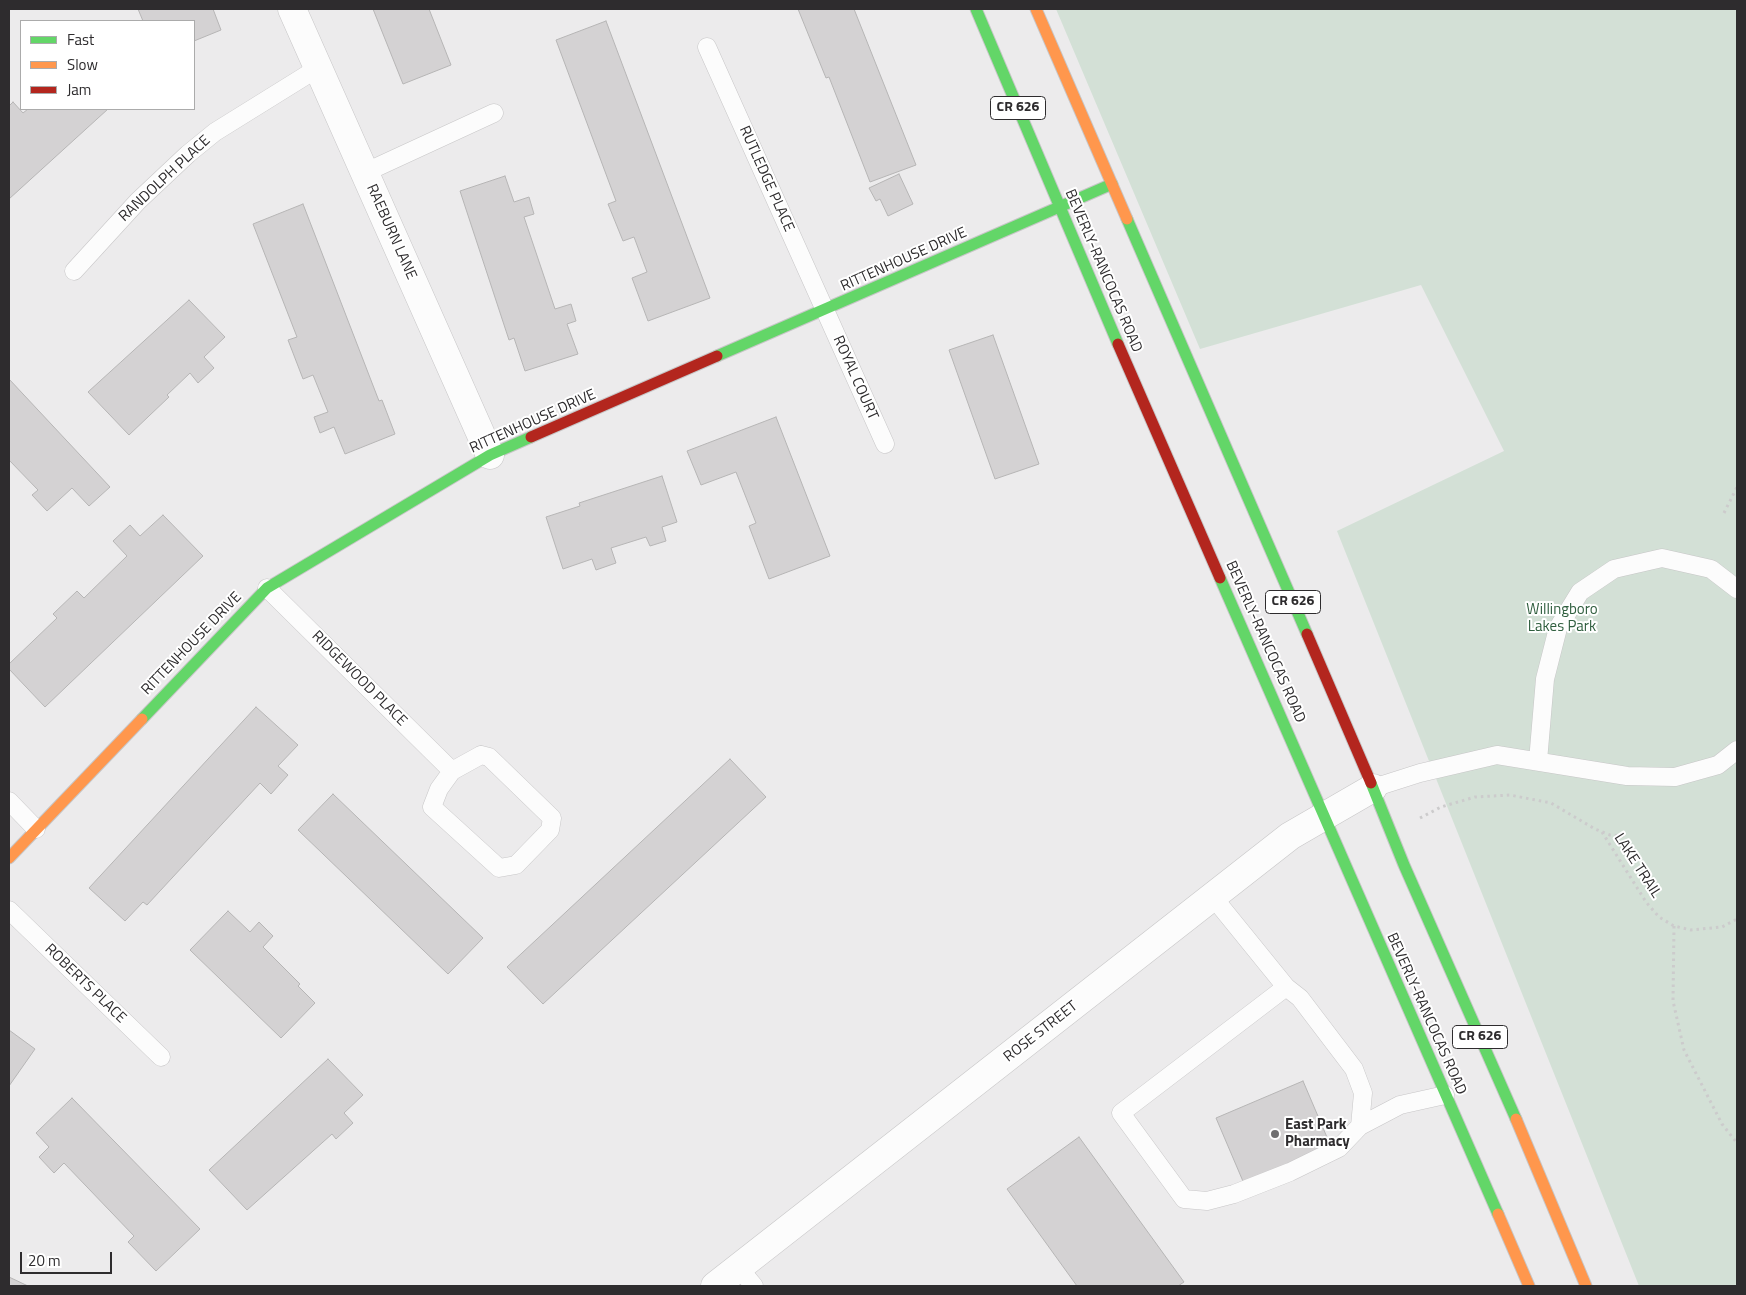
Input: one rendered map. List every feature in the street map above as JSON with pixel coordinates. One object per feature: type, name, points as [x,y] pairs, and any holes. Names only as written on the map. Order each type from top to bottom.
[{"type":"main road","name":"BEVERLY-RANCOCAS ROAD","points":[[976,9],[1060,208],[1529,1286]]},
{"type":"main road","name":"CR 626","points":[[1036,9],[1374,788],[1404,865],[1514,1115],[1586,1286]]},
{"type":"main road","name":"RITTENHOUSE DRIVE","points":[[9,858],[267,588],[490,455],[825,311],[1112,184]]},
{"type":"street","name":"RAEBURN LANE","points":[[292,9],[490,455]]},
{"type":"street","name":"ROSE STREET","points":[[716,1286],[746,1277],[1212,897],[1290,836],[1374,788]]},
{"type":"lane","name":"RUTLEDGE PLACE","points":[[707,46],[825,311]]},
{"type":"lane","name":"RANDOLPH PLACE","points":[[74,271],[138,201],[188,154],[215,132],[318,68]]},
{"type":"lane","points":[[364,173],[494,113]]},
{"type":"lane","name":"ROYAL COURT","points":[[825,311],[885,444]]},
{"type":"lane","points":[[1538,761],[1545,679],[1558,628],[1580,592],[1614,569],[1662,558],[1711,569],[1737,589]]},
{"type":"lane","name":"RIDGEWOOD PLACE","points":[[267,588],[452,771]]},
{"type":"lane","points":[[1374,788],[1420,774],[1497,755],[1627,776],[1675,777],[1718,765],[1737,750]]},
{"type":"lane","points":[[481,755],[488,757],[552,818],[550,830],[516,865],[499,868],[432,807],[439,789],[452,771],[481,755]]},
{"type":"lane","points":[[9,801],[36,828]]},
{"type":"lane","points":[[1212,897],[1286,987],[1300,998],[1354,1069],[1363,1092],[1360,1126]]},
{"type":"lane","name":"ROBERTS PLACE","points":[[9,910],[161,1057]]},
{"type":"lane","points":[[1286,987],[1121,1113],[1184,1199],[1207,1201],[1234,1194],[1290,1172],[1339,1148],[1360,1126],[1400,1105],[1445,1095]]},
{"type":"path","points":[[1724,513],[1737,487]]},
{"type":"path","points":[[1420,818],[1441,807],[1475,797],[1510,794],[1551,802],[1602,831],[1627,836]]},
{"type":"path","name":"LAKE TRAIL","points":[[1602,831],[1646,902],[1660,917],[1674,926],[1691,930],[1722,927],[1737,920]]},
{"type":"path","points":[[1674,926],[1674,1001],[1684,1050],[1722,1124],[1737,1143]]},
{"type":"green space","name":"Willingboro Lakes Park","points":[[1056,9],[1737,9],[1737,1286],[1639,1286],[1337,531],[1504,451],[1421,285],[1200,349]]},
{"type":"building","points":[[138,9],[213,9],[221,30],[195,41],[195,20],[143,20]]},
{"type":"building","points":[[373,9],[429,9],[451,65],[403,84]]},
{"type":"building","points":[[798,9],[854,9],[916,165],[870,182],[829,77],[826,78]]},
{"type":"building","points":[[606,21],[710,298],[648,321],[632,278],[647,272],[634,237],[623,241],[608,204],[616,201],[556,40]]},
{"type":"building","points":[[13,102],[23,113],[27,110],[107,110],[9,199],[9,106]]},
{"type":"building","points":[[899,174],[913,204],[888,216],[880,199],[876,201],[869,188]]},
{"type":"building","points":[[505,176],[514,202],[529,197],[534,214],[524,217],[555,309],[571,304],[576,321],[567,324],[578,354],[525,371],[514,338],[509,340],[460,191]]},
{"type":"building","points":[[303,204],[379,401],[382,400],[395,434],[345,454],[334,427],[320,433],[314,417],[328,412],[313,375],[303,379],[288,340],[297,337],[253,224]]},
{"type":"building","points":[[189,300],[225,337],[204,357],[214,368],[198,383],[190,373],[167,395],[169,397],[129,435],[88,392]]},
{"type":"building","points":[[993,335],[1039,464],[995,479],[949,350]]},
{"type":"building","points":[[9,379],[110,487],[89,506],[72,488],[47,511],[32,495],[38,490],[9,460]]},
{"type":"building","points":[[776,417],[830,556],[769,579],[749,526],[756,523],[736,472],[701,485],[687,451]]},
{"type":"building","points":[[662,476],[677,522],[662,527],[666,541],[650,546],[646,537],[611,548],[616,563],[596,570],[592,559],[563,569],[546,517],[580,506],[579,503]]},
{"type":"building","points":[[163,515],[203,556],[45,707],[9,669],[9,664],[57,618],[53,614],[77,591],[84,598],[127,556],[113,541],[130,525],[140,536]]},
{"type":"building","points":[[256,707],[298,745],[278,766],[288,775],[271,794],[260,783],[147,905],[143,902],[125,921],[89,888]]},
{"type":"building","points":[[730,759],[766,797],[543,1004],[507,967]]},
{"type":"building","points":[[333,794],[483,938],[448,974],[298,830]]},
{"type":"building","points":[[228,911],[250,932],[259,922],[273,936],[263,947],[300,984],[298,986],[315,1003],[281,1038],[190,950]]},
{"type":"building","points":[[9,1030],[35,1049],[9,1086]]},
{"type":"building","points":[[328,1059],[363,1095],[344,1113],[353,1123],[336,1139],[332,1134],[247,1210],[209,1170]]},
{"type":"building","points":[[1303,1081],[1332,1149],[1245,1186],[1216,1118]]},
{"type":"building","points":[[72,1098],[200,1229],[156,1271],[128,1242],[134,1236],[64,1163],[54,1173],[39,1157],[49,1147],[36,1133]]},
{"type":"building","points":[[1079,1137],[1184,1282],[1178,1286],[1077,1286],[1007,1189]]},
{"type":"building","points":[[9,1277],[28,1286],[9,1286]]},
{"type":"traffic: fast","points":[[976,9],[1118,344]]},
{"type":"traffic: fast","points":[[717,356],[1112,184]]},
{"type":"traffic: fast","points":[[1127,219],[1307,634]]},
{"type":"traffic: fast","points":[[142,719],[267,588],[490,455],[531,437]]},
{"type":"traffic: fast","points":[[1220,578],[1498,1214]]},
{"type":"traffic: fast","points":[[1371,783],[1404,865],[1516,1119]]},
{"type":"traffic: slow","points":[[1036,9],[1127,219]]},
{"type":"traffic: slow","points":[[9,858],[142,719]]},
{"type":"traffic: slow","points":[[1516,1119],[1586,1286]]},
{"type":"traffic: slow","points":[[1498,1214],[1529,1286]]},
{"type":"traffic: jam","points":[[1118,344],[1220,578]]},
{"type":"traffic: jam","points":[[531,437],[717,356]]},
{"type":"traffic: jam","points":[[1307,634],[1371,783]]},
{"type":"place","name":"East Park Pharmacy","points":[[1275,1134]]}]
